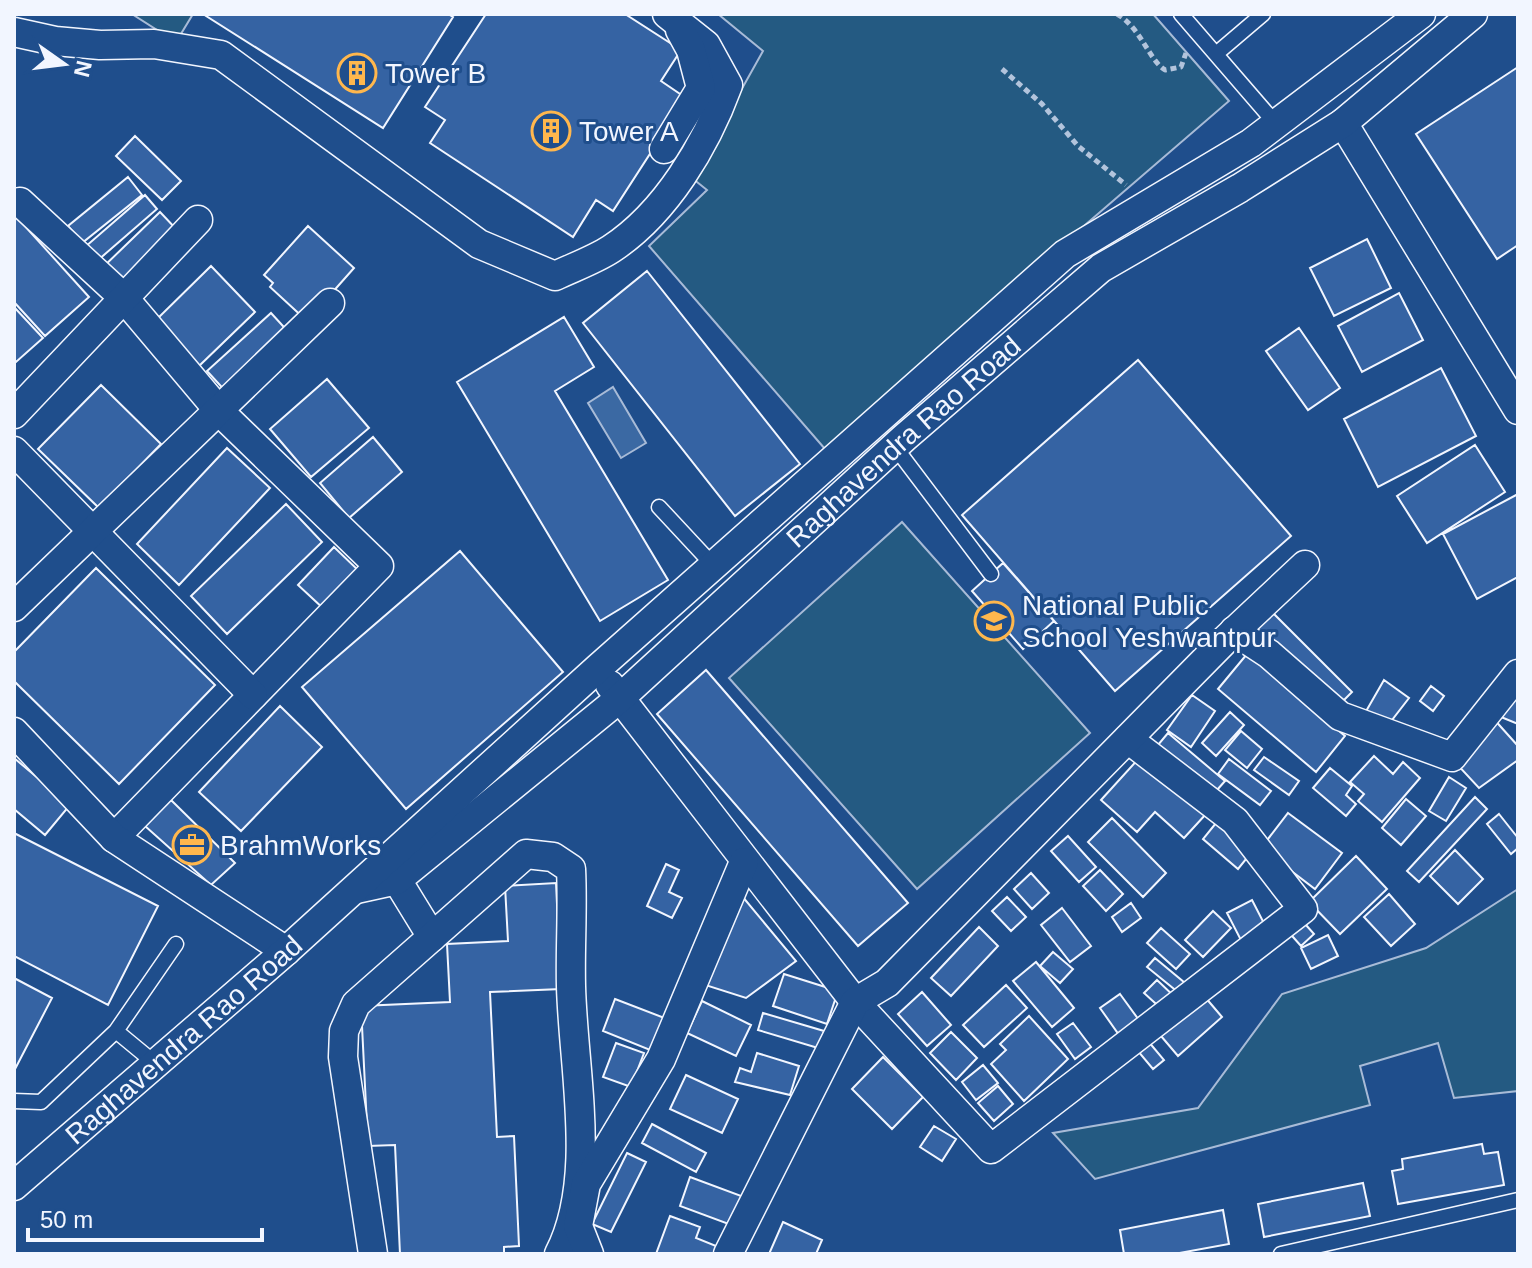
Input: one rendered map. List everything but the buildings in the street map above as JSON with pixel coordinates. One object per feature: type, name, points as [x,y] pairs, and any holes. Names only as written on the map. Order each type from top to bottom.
[{"type":"street","name":"Raghavendra Rao Road","points":[[14,1186],[286,951],[713,565],[1065,254],[1276,124],[1421,14]]},
{"type":"street","name":"Raghavendra Rao Road","points":[[352,889],[397,880],[619,699],[895,447],[1101,268],[1240,188],[1343,123],[1473,14]]},
{"type":"street","points":[[17,21],[55,41],[100,45],[154,44],[221,55],[479,244],[555,276],[611,249],[650,217],[713,126],[728,85],[706,45],[670,16]]},
{"type":"street","points":[[664,149],[701,88],[691,50],[670,16]]},
{"type":"street","points":[[1343,123],[1518,410]]},
{"type":"street","points":[[20,202],[124,298],[220,412],[379,566],[114,838]]},
{"type":"street","points":[[14,414],[198,220]]},
{"type":"street","points":[[14,607],[330,303]]},
{"type":"street","points":[[14,451],[253,695]]},
{"type":"street","points":[[728,1254],[855,1002],[887,983],[1234,631],[1305,565]]},
{"type":"street","points":[[1234,631],[1269,654],[1340,716],[1452,757],[1518,674]]},
{"type":"street","points":[[598,668],[744,862],[855,1002],[991,1149],[1303,909],[1235,821],[1128,739]]},
{"type":"street","points":[[14,732],[114,838],[286,951]]},
{"type":"street","points":[[373,1254],[343,1057],[344,1031],[356,1004],[526,854],[553,857],[571,869],[574,921],[571,983],[581,1168],[568,1237],[559,1254]]},
{"type":"street","points":[[585,1251],[578,1226],[586,1184],[661,1059],[744,862]]},
{"type":"street","points":[[397,880],[432,937]]},
{"type":"lane","points":[[1181,14],[1276,124]]},
{"type":"lane","points":[[1216,54],[1263,14]]},
{"type":"lane","points":[[895,447],[991,574]]},
{"type":"lane","points":[[659,507],[713,565]]},
{"type":"lane","points":[[14,1101],[41,1102],[116,1031],[176,944]]},
{"type":"lane","points":[[116,1031],[156,1064]]},
{"type":"lane","points":[[1281,1254],[1518,1200]]},
{"type":"path","points":[[1117,14],[1145,39],[1159,66],[1165,70],[1173,70],[1184,63],[1189,40],[1195,30]]},
{"type":"path","points":[[1002,69],[1042,104],[1078,146],[1149,204]]},
{"type":"shaded area","points":[[132,14],[193,14],[176,42]]},
{"type":"shaded area","points":[[718,14],[1153,14],[1229,101],[825,449],[649,246],[707,190],[692,178],[763,51]]},
{"type":"shaded area","points":[[613,387],[646,443],[621,458],[588,403]]},
{"type":"shaded area","points":[[902,522],[1090,733],[917,889],[729,678]]},
{"type":"shaded area","points":[[1518,889],[1518,1091],[1454,1098],[1438,1043],[1360,1066],[1370,1105],[1095,1179],[1053,1133],[1198,1108],[1282,994],[1426,948]]},
{"type":"place","name":"Tower B","points":[[357,73]]},
{"type":"place","name":"Tower A","points":[[551,131]]},
{"type":"place","name":"National Public School Yeshwantpur","points":[[994,621]]},
{"type":"place","name":"BrahmWorks","points":[[192,845]]}]
